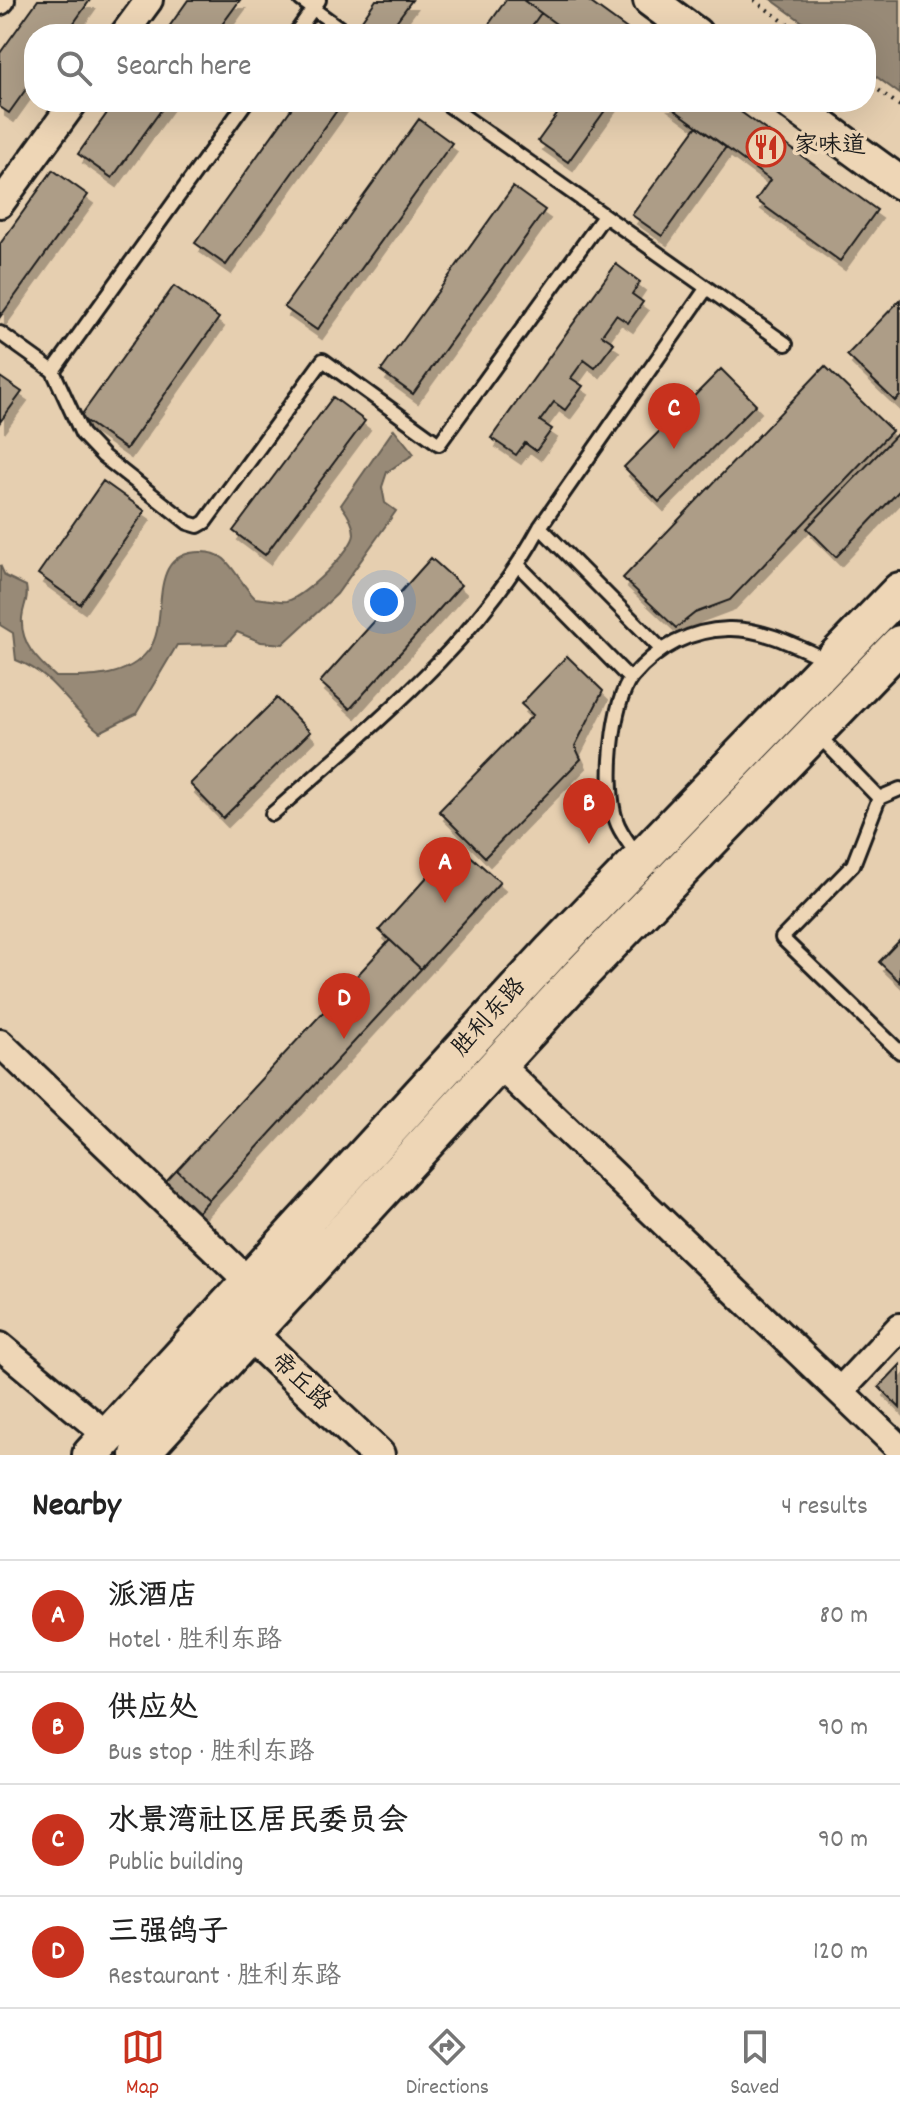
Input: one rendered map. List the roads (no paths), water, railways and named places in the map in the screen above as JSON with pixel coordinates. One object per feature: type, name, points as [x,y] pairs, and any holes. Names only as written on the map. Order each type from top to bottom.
[{"type":"main road","name":"胜利东路","points":[[139,1455],[236,1322],[249,1282],[639,860],[900,591]]},
{"type":"main road","name":"胜利东路","points":[[99,1446],[236,1322],[498,1064],[900,644]]},
{"type":"street","points":[[131,24],[149,0]]},
{"type":"street","points":[[650,0],[682,24]]},
{"type":"street","points":[[0,204],[67,112]]},
{"type":"street","points":[[803,112],[900,183]]},
{"type":"street","points":[[0,1043],[249,1282]]},
{"type":"street","points":[[498,1064],[900,1449]]},
{"type":"street","name":"帝丘路","points":[[236,1322],[378,1455]]},
{"type":"street","points":[[840,1391],[900,1327]]},
{"type":"street","points":[[0,1346],[99,1446]]},
{"type":"lane","points":[[301,0],[316,4],[337,24]]},
{"type":"lane","points":[[302,24],[316,4]]},
{"type":"lane","points":[[53,371],[239,112]]},
{"type":"lane","points":[[458,112],[786,344]]},
{"type":"lane","points":[[0,333],[53,371],[82,434],[103,456],[188,523],[198,526],[205,522],[323,360],[439,444],[604,216]]},
{"type":"lane","points":[[272,814],[404,698],[479,618],[519,566],[540,527],[706,289]]},
{"type":"lane","points":[[540,527],[662,650]]},
{"type":"lane","points":[[519,566],[630,679]]},
{"type":"lane","points":[[639,860],[616,820],[609,776],[611,739],[630,679],[662,650],[688,634],[729,629],[772,636],[831,662]]},
{"type":"lane","points":[[815,732],[879,798]]},
{"type":"lane","points":[[900,789],[879,798],[853,865],[782,938],[900,1052]]},
{"type":"place","name":"家味道","points":[[766,147]]},
{"type":"place","name":"水景湾社区居民委员会","points":[[674,449]]},
{"type":"place","name":"供应处","points":[[589,844]]},
{"type":"place","name":"派酒店","points":[[445,903]]},
{"type":"place","name":"三强鸽子","points":[[344,1039]]}]
